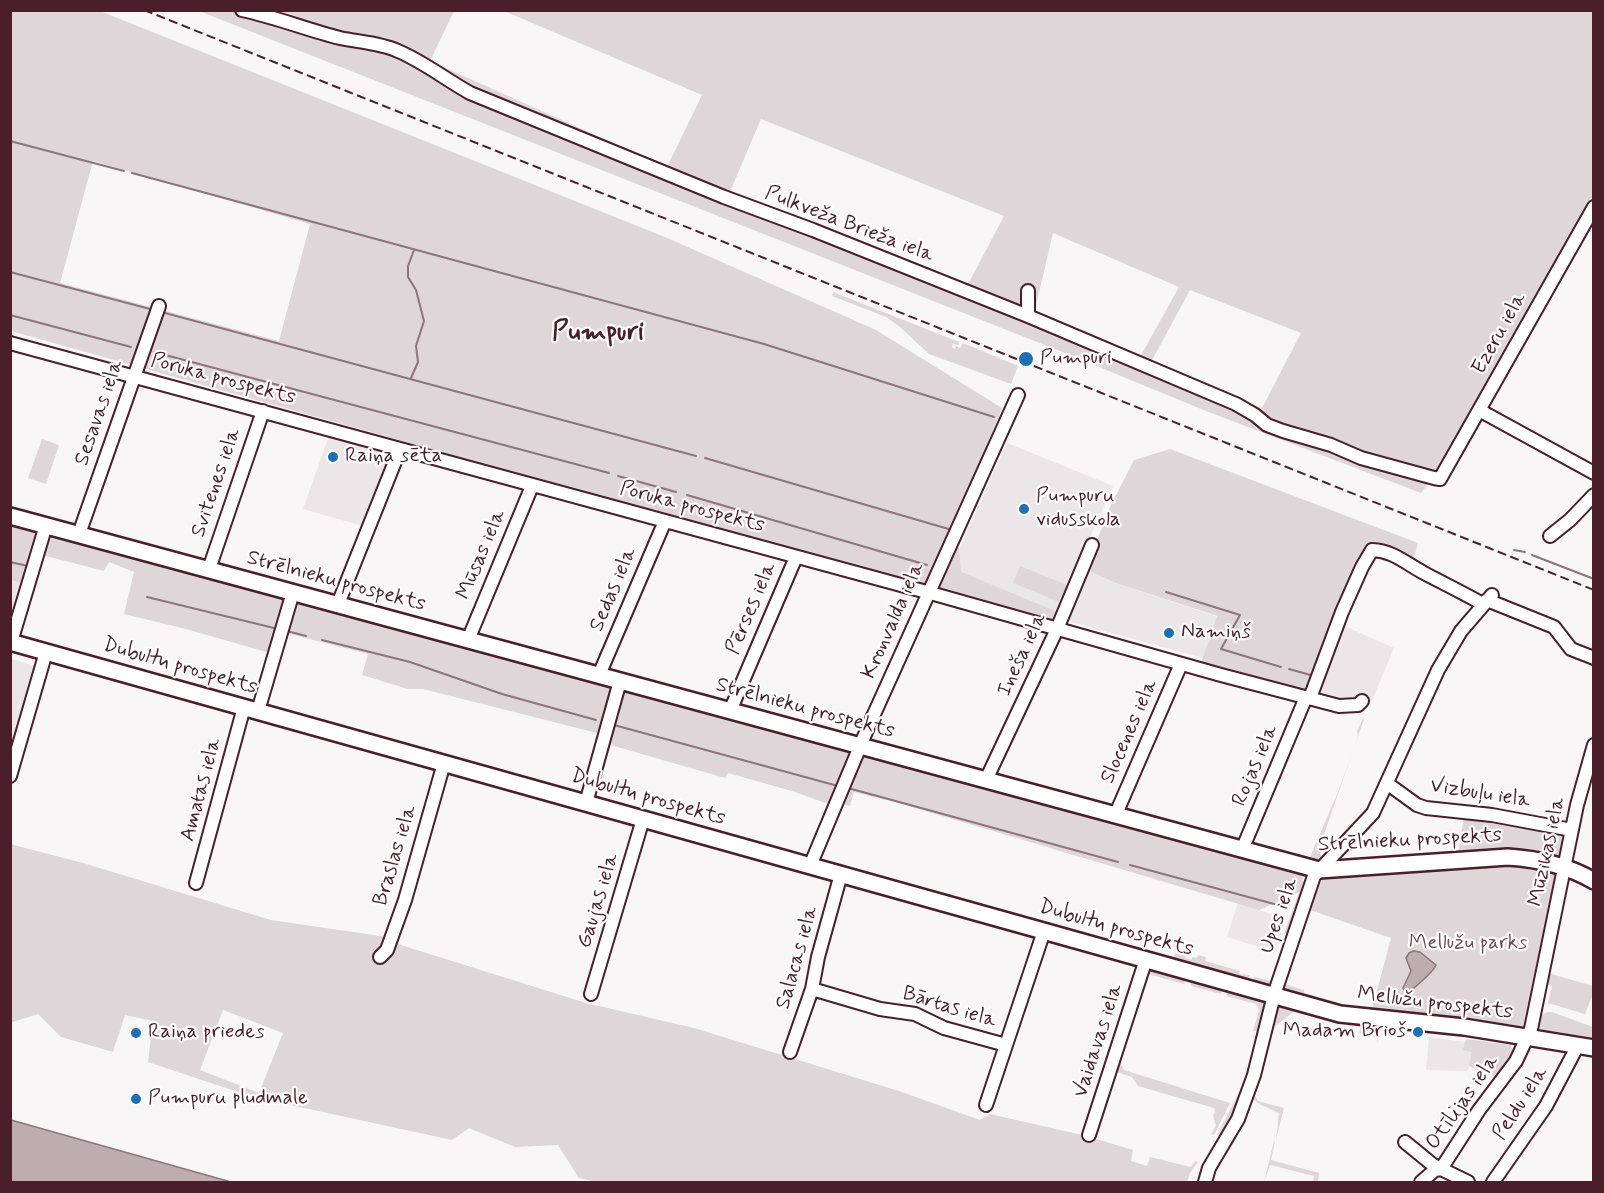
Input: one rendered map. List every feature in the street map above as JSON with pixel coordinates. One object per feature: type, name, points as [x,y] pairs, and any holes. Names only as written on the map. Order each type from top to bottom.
[{"type":"main road","name":"Strēlnieku prospekts","points":[[10,516],[1319,870],[1508,857],[1532,858],[1564,867],[1593,881]]},
{"type":"main road","name":"Dubultu prospekts","points":[[11,642],[1274,995]]},
{"type":"main road","name":"Mellužu prospekts","points":[[1274,995],[1340,1014],[1464,1027],[1586,1046]]},
{"type":"street","name":"Pulkveža Brieža iela","points":[[242,10],[338,38],[395,49],[424,63],[443,78],[470,93],[724,197],[1028,316],[1236,404],[1268,425],[1331,445],[1361,458],[1440,479]]},
{"type":"street","name":"Ezeru iela","points":[[1440,479],[1593,207]]},
{"type":"street","points":[[1028,291],[1028,316]]},
{"type":"street","name":"Sesavas iela","points":[[79,534],[159,306]]},
{"type":"street","name":"Poruka prospekts","points":[[10,343],[796,556],[1308,698],[1346,707],[1358,705],[1362,701]]},
{"type":"street","name":"Kronvalda iela","points":[[810,866],[860,746],[1018,395]]},
{"type":"street","points":[[1479,410],[1593,473]]},
{"type":"street","name":"Svitenes iela","points":[[209,569],[263,411]]},
{"type":"street","points":[[338,604],[400,448]]},
{"type":"street","points":[[1418,473],[1451,459]]},
{"type":"street","name":"Mūsas iela","points":[[468,640],[532,486]]},
{"type":"street","points":[[1550,536],[1593,495]]},
{"type":"street","name":"Sedas iela","points":[[598,675],[665,521]]},
{"type":"street","points":[[11,642],[46,525]]},
{"type":"street","name":"Ineša iela","points":[[986,780],[1057,629],[1092,545]]},
{"type":"street","name":"Rojas iela","points":[[1242,850],[1308,698],[1342,612],[1372,550],[1385,550],[1420,571],[1488,600]]},
{"type":"street","name":"Pērses iela","points":[[730,711],[796,556]]},
{"type":"street","name":"Amatas iela","points":[[196,883],[251,709],[293,592]]},
{"type":"street","points":[[1488,600],[1554,627],[1571,650],[1593,658]]},
{"type":"street","name":"Upes iela","points":[[1205,1182],[1209,1168],[1238,1119],[1245,1101],[1254,1075],[1274,995],[1314,876],[1369,818],[1388,784],[1438,670],[1461,631],[1488,600]]},
{"type":"street","points":[[10,776],[46,652]]},
{"type":"street","name":"Slocenes iela","points":[[1115,816],[1181,664]]},
{"type":"street","points":[[586,803],[620,681]]},
{"type":"street","name":"Mūzikas iela","points":[[1528,1037],[1537,1004],[1572,830],[1593,745]]},
{"type":"street","name":"Braslas iela","points":[[380,957],[387,950],[405,900],[444,763]]},
{"type":"street","name":"Vizbuļu iela","points":[[1388,784],[1426,808],[1492,815],[1572,830]]},
{"type":"street","name":"Gaujas iela","points":[[591,994],[644,819]]},
{"type":"street","name":"Salacas iela","points":[[790,1052],[812,989],[818,957],[841,874]]},
{"type":"street","points":[[986,1106],[1044,931]]},
{"type":"street","name":"Vaidavas iela","points":[[1089,1136],[1146,959]]},
{"type":"street","name":"Bārtas iela","points":[[812,989],[880,1009],[915,1014],[944,1028],[1006,1045]]},
{"type":"street","name":"Otīlijas iela","points":[[1421,1182],[1435,1170],[1441,1169],[1479,1110],[1516,1061],[1528,1037]]},
{"type":"street","name":"Peldu iela","points":[[1493,1182],[1586,1046]]},
{"type":"street","points":[[1405,1142],[1441,1169],[1468,1182]]},
{"type":"shaded area","name":"Raiņa sēta","points":[[330,433],[391,451],[363,526],[303,509]]},
{"type":"shaded area","points":[[1007,443],[1113,486],[1053,619],[945,580]]},
{"type":"shaded area","points":[[1086,569],[1113,582],[1217,617],[1203,658],[1064,620]]},
{"type":"shaded area","points":[[11,580],[25,584],[11,630]]},
{"type":"shaded area","points":[[1342,625],[1394,648],[1370,705],[1357,700],[1354,704],[1314,694]]},
{"type":"shaded area","points":[[11,659],[36,666],[11,759]]},
{"type":"shaded area","points":[[1238,902],[1286,920],[1275,952],[1227,937]]},
{"type":"shaded area","points":[[1413,951],[1420,952],[1436,965],[1420,983],[1409,992],[1405,992],[1403,988],[1411,971],[1406,958]]},
{"type":"shaded area","points":[[1429,1037],[1479,1044],[1467,1071],[1426,1070]]},
{"type":"shaded area","points":[[11,1120],[231,1182],[11,1182]]},
{"type":"green space","points":[[10,11],[100,11],[665,237],[876,330],[1002,408],[954,526],[958,539],[961,572],[1060,613],[1056,621],[1051,623],[1032,618],[11,331]],"holes":[[[93,161],[310,224],[279,341],[60,283]]]},
{"type":"green space","points":[[199,11],[454,11],[430,61],[667,167],[702,95],[504,11],[1593,11],[1593,198],[1454,450],[1421,493],[1206,411],[1070,355]],"holes":[[[761,119],[1004,216],[966,288],[729,194]],[[1053,233],[1179,287],[1140,357],[1034,314]],[[1190,290],[1301,333],[1262,408],[1151,362]]]},
{"type":"green space","points":[[833,292],[959,342],[959,345],[953,344],[952,347],[955,349],[956,346],[960,348],[963,343],[1018,366],[1011,384],[929,354],[886,317],[832,296]]},
{"type":"green space","points":[[42,439],[59,445],[46,484],[28,478]]},
{"type":"green space","points":[[1170,449],[1418,543],[1412,565],[1372,550],[1304,691],[1200,666],[1217,616],[1113,582],[1086,569],[1109,509],[1134,460]]},
{"type":"green space","points":[[10,520],[36,531],[38,537],[25,584],[11,580]]},
{"type":"green space","points":[[61,533],[286,598],[270,653],[124,614],[134,572],[109,562],[104,571],[42,555],[47,541]]},
{"type":"green space","points":[[1020,566],[1067,585],[1059,602],[1013,583]]},
{"type":"green space","points":[[294,600],[609,682],[613,689],[601,734],[423,689],[408,689],[362,675],[368,654],[286,633]]},
{"type":"green space","points":[[623,689],[845,747],[850,752],[851,759],[831,805],[728,773],[725,778],[607,744]]},
{"type":"green space","points":[[1363,718],[1364,719],[1358,737],[1357,731]]},
{"type":"green space","points":[[1353,751],[1320,846],[1318,845],[1316,849],[1319,850],[1323,863],[1285,853],[1285,851],[1310,857]]},
{"type":"green space","points":[[865,753],[1305,872],[1302,881],[1306,882],[1289,933],[1284,934],[1299,892],[1259,910],[895,802],[854,792],[850,806],[842,804],[861,755]]},
{"type":"green space","points":[[1472,815],[1567,835],[1561,859],[1518,850],[1460,851],[1458,854],[1464,817]]},
{"type":"green space","points":[[10,844],[83,863],[271,920],[387,937],[401,945],[586,1003],[694,1028],[899,1091],[980,1120],[990,1114],[1082,1135],[1088,1140],[1096,1139],[1133,1150],[1131,1161],[1147,1166],[1150,1157],[1191,1167],[1195,1161],[1198,1162],[1187,1182],[597,1182],[579,1178],[558,1145],[515,1147],[469,1128],[452,1140],[253,1097],[148,1062],[153,1021],[125,1015],[113,1052],[61,1037],[38,1014],[11,1021]],"holes":[[[223,1010],[283,1033],[259,1093],[200,1070]]]},
{"type":"green space","name":"Mellužu parks","points":[[1507,861],[1558,871],[1526,1028],[1519,1031],[1371,1013],[1391,938],[1310,910],[1321,880],[1326,874]]},
{"type":"green space","points":[[1285,940],[1273,983],[1267,988],[1252,984],[1254,977],[1272,981]]},
{"type":"green space","points":[[1176,952],[1186,955],[1185,958],[1191,960],[1192,957],[1197,958],[1198,955],[1206,957],[1205,961],[1240,971],[1239,974],[1250,975],[1248,983],[1171,962]]},
{"type":"green space","points":[[1148,967],[1186,978],[1184,984],[1148,974],[1140,999],[1136,998]]},
{"type":"green space","points":[[1548,973],[1593,986],[1593,994],[1585,1014],[1548,1003],[1552,986],[1544,983]]},
{"type":"green space","points":[[1190,979],[1223,984],[1221,994],[1191,986]]},
{"type":"green space","points":[[1282,983],[1304,990],[1304,993],[1336,1002],[1335,1007],[1280,990]]},
{"type":"green space","points":[[1229,986],[1264,998],[1264,1003],[1268,1004],[1261,1031],[1253,1031],[1259,1010],[1256,1004],[1226,996]]},
{"type":"green space","points":[[1277,1003],[1327,1017],[1326,1021],[1295,1011],[1274,1027],[1272,1025]]},
{"type":"green space","points":[[1552,1012],[1593,1027],[1593,1042],[1539,1033],[1536,1028],[1539,1019],[1543,1014]]},
{"type":"green space","points":[[1340,1022],[1366,1026],[1366,1028],[1379,1027],[1377,1044],[1377,1037],[1359,1033],[1361,1027]]},
{"type":"green space","points":[[1466,1039],[1511,1045],[1513,1053],[1499,1078],[1469,1066],[1472,1052],[1463,1050]]},
{"type":"green space","points":[[1265,1056],[1255,1096],[1258,1101],[1284,1108],[1276,1139],[1279,1113],[1259,1104],[1251,1097]]},
{"type":"green space","points":[[1118,1057],[1121,1058],[1120,1062],[1124,1070],[1230,1103],[1214,1135],[1211,1134],[1216,1125],[1213,1115],[1214,1108],[1138,1086],[1132,1077],[1117,1072]]},
{"type":"green space","points":[[1255,1058],[1225,1138],[1217,1135],[1245,1081],[1251,1059]]},
{"type":"green space","points":[[1274,1141],[1271,1160],[1319,1173],[1318,1182],[1313,1182],[1314,1176],[1270,1165],[1264,1182]]},
{"type":"waterway","points":[[10,141],[124,171]]},
{"type":"waterway","points":[[132,173],[764,344],[994,417]]},
{"type":"waterway","points":[[411,378],[418,362],[416,346],[424,321],[416,290],[408,277],[408,266],[414,250]]},
{"type":"waterway","points":[[10,272],[150,309]]},
{"type":"waterway","points":[[165,313],[696,456]]},
{"type":"waterway","points":[[10,315],[131,347]]},
{"type":"waterway","points":[[154,352],[609,473]]},
{"type":"waterway","points":[[705,458],[952,530]]},
{"type":"waterway","points":[[618,476],[676,492]]},
{"type":"waterway","points":[[687,495],[927,565]]},
{"type":"waterway","points":[[1514,550],[1525,552]]},
{"type":"waterway","points":[[1532,555],[1594,579]]},
{"type":"waterway","points":[[10,562],[28,566]]},
{"type":"waterway","points":[[1166,592],[1240,615],[1221,649],[1281,667]]},
{"type":"waterway","points":[[147,597],[274,628]]},
{"type":"waterway","points":[[287,631],[306,636]]},
{"type":"waterway","points":[[322,640],[410,662],[502,694],[596,720]]},
{"type":"waterway","points":[[1289,669],[1314,676]]},
{"type":"waterway","points":[[614,725],[838,786]]},
{"type":"waterway","points":[[848,788],[1118,862]]},
{"type":"waterway","points":[[1130,865],[1289,908]]},
{"type":"railway","points":[[144,10],[1594,590]]},
{"type":"place","name":"Pumpuri","points":[[1026,359]]},
{"type":"place","name":"Raiņa sēta","points":[[333,457]]},
{"type":"place","name":"Pumpuru vidusskola","points":[[1024,509]]},
{"type":"place","name":"Namiņš","points":[[1169,633]]},
{"type":"place","name":"Madam Brioš","points":[[1418,1032]]},
{"type":"place","name":"Raiņa priedes","points":[[136,1033]]},
{"type":"place","name":"Pumpuru pludmale","points":[[136,1099]]},
{"type":"district","name":"Pumpuri","points":[[598,333]]}]
